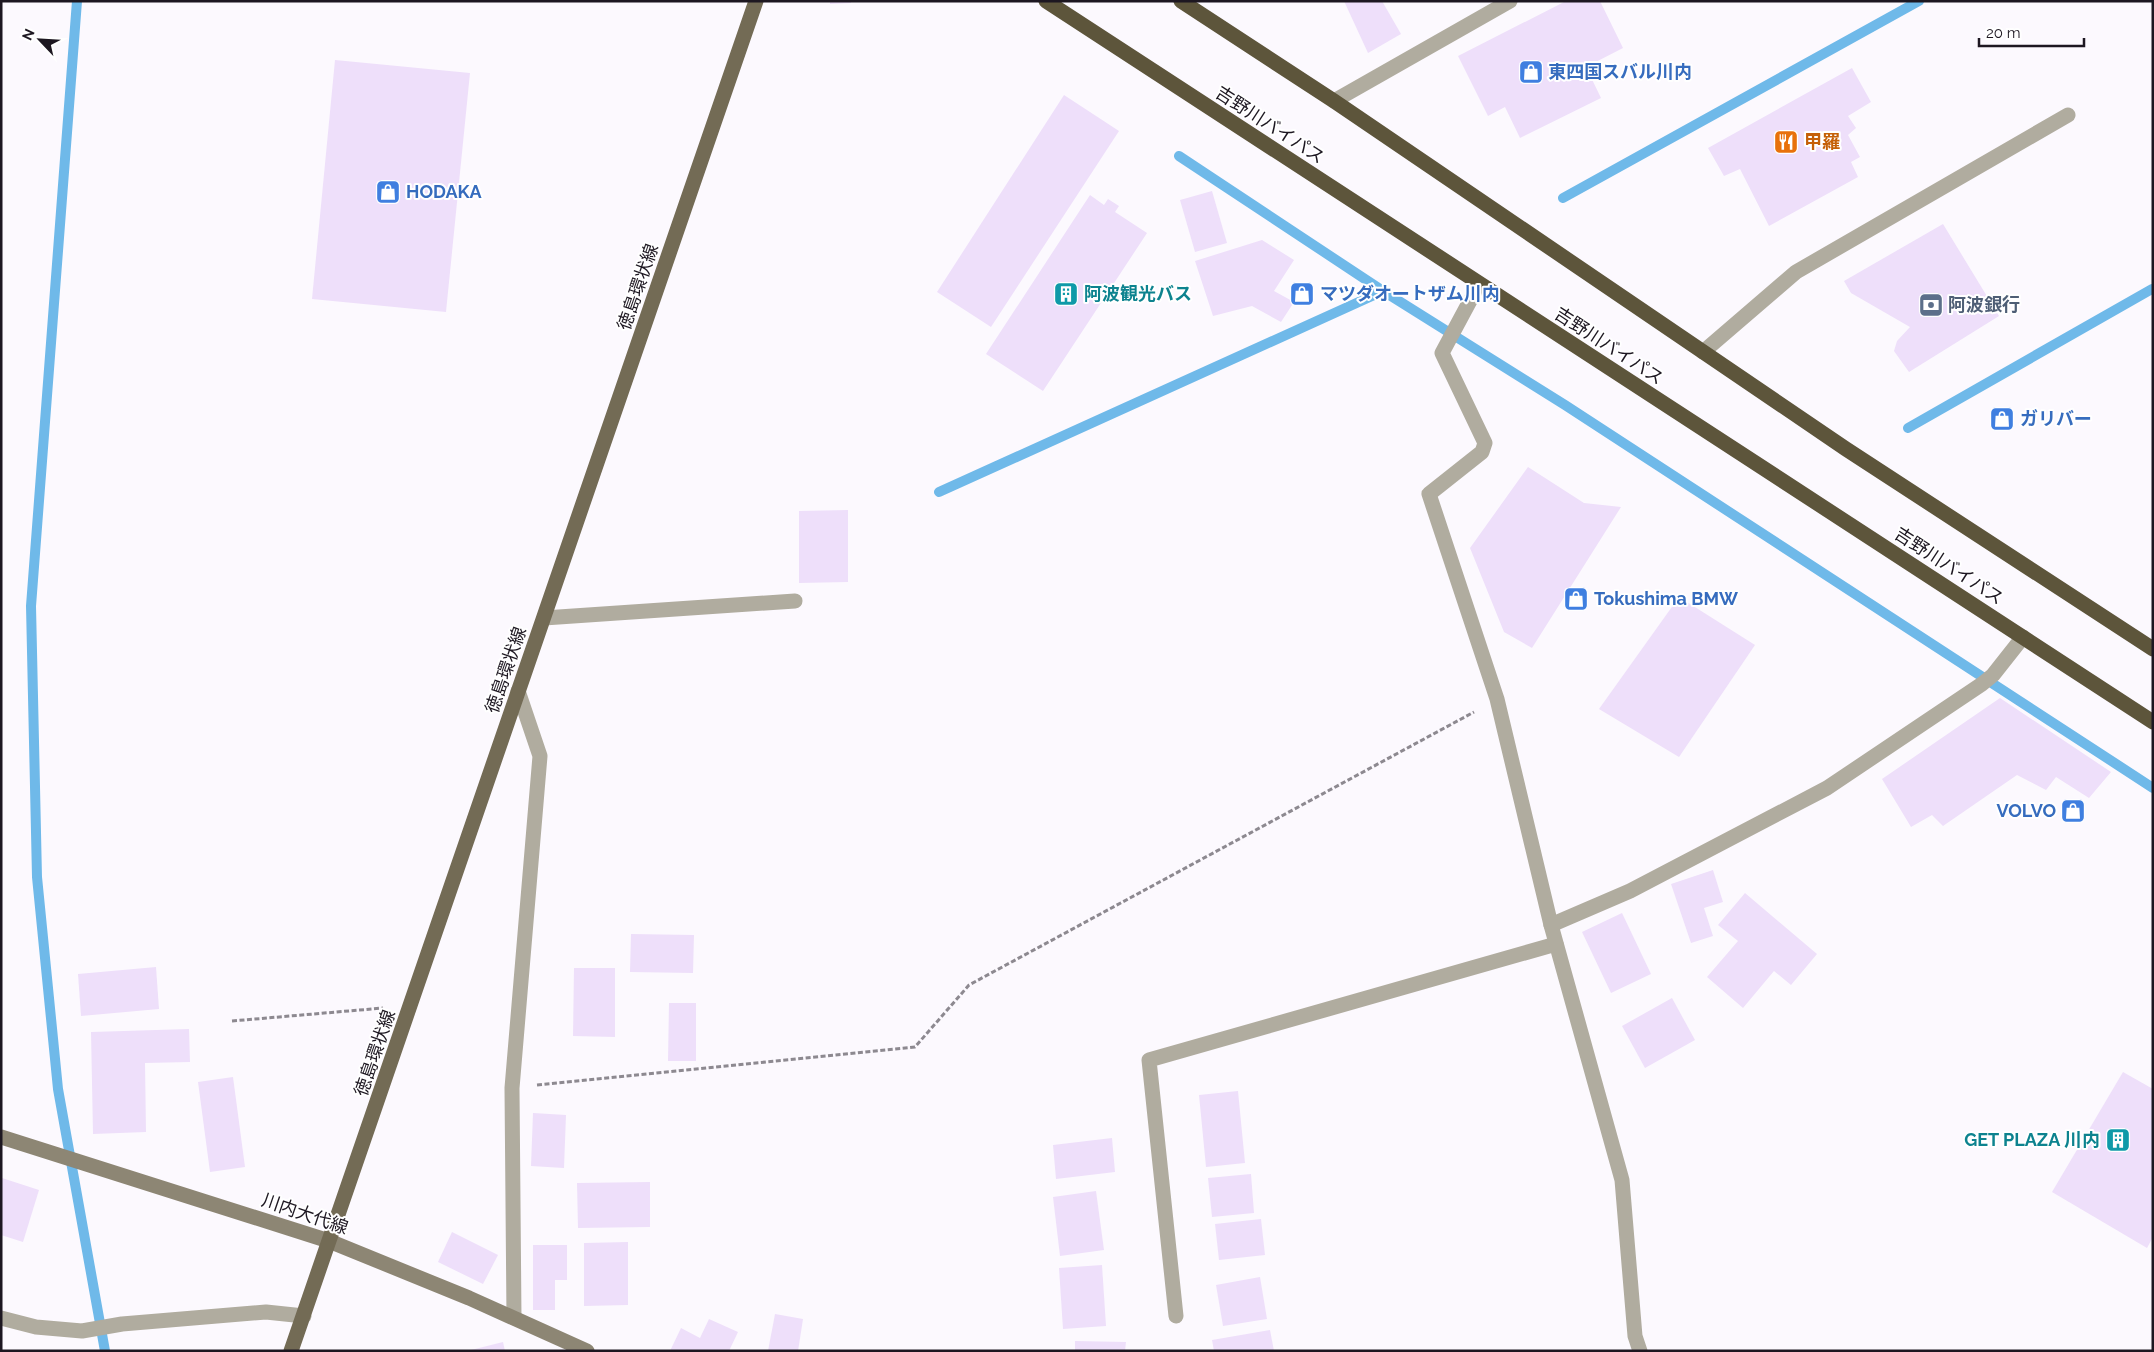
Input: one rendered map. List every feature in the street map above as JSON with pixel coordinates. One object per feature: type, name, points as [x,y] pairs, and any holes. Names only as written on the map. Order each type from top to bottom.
[{"type":"highway","name":"吉野川バイパス","points":[[1046,1],[2153,722]]},
{"type":"highway","points":[[1181,1],[1334,101],[1846,449],[2153,649]]},
{"type":"main road","name":"徳島環状線","points":[[291,1351],[756,1]]},
{"type":"main road","name":"川内大代線","points":[[1,1137],[329,1240],[587,1351]]},
{"type":"street","points":[[1334,101],[1510,1]]},
{"type":"street","points":[[1703,352],[1796,272],[2068,115]]},
{"type":"street","points":[[1479,284],[1442,353],[1485,443],[1482,452],[1429,494],[1497,699],[1551,925],[1622,1180],[1635,1336],[1640,1351]]},
{"type":"street","points":[[544,618],[795,601]]},
{"type":"street","points":[[1551,925],[1630,891],[1827,788],[1988,679],[2023,637]]},
{"type":"street","points":[[514,1318],[512,1088],[540,756],[518,691]]},
{"type":"street","points":[[1176,1316],[1149,1060],[1556,944]]},
{"type":"street","points":[[1,1318],[36,1327],[82,1331],[122,1324],[266,1312],[304,1316]]},
{"type":"path","points":[[512,1088],[915,1047],[969,985],[1497,699]]},
{"type":"path","points":[[232,1021],[411,1006]]},
{"type":"building","points":[[830,1],[851,1],[851,3],[830,4]]},
{"type":"building","points":[[1344,1],[1382,1],[1401,34],[1368,53]]},
{"type":"building","points":[[1566,1],[1600,1],[1623,48],[1586,67],[1601,98],[1520,138],[1505,107],[1488,116],[1458,56]]},
{"type":"building","points":[[335,60],[470,73],[446,312],[312,299]]},
{"type":"building","name":"甲羅","points":[[1852,68],[1871,102],[1848,116],[1856,128],[1848,135],[1860,157],[1851,162],[1858,177],[1769,226],[1740,169],[1724,176],[1708,148]]},
{"type":"building","points":[[1064,95],[1119,131],[991,327],[937,292]]},
{"type":"building","points":[[1212,191],[1227,243],[1195,252],[1180,200]]},
{"type":"building","name":"阿波観光バス","points":[[1090,195],[1104,205],[1108,199],[1119,206],[1115,212],[1147,233],[1043,391],[986,354]]},
{"type":"building","name":"阿波銀行","points":[[1943,224],[1999,316],[1909,372],[1894,351],[1897,341],[1910,327],[1851,293],[1844,281]]},
{"type":"building","points":[[1262,240],[1294,260],[1274,291],[1294,302],[1281,322],[1252,306],[1213,316],[1195,261]]},
{"type":"building","points":[[1528,467],[1584,503],[1621,507],[1532,648],[1504,632],[1470,548]]},
{"type":"building","points":[[848,510],[848,582],[799,583],[799,511]]},
{"type":"building","points":[[1679,597],[1755,645],[1679,757],[1599,709]]},
{"type":"building","points":[[2000,698],[2111,772],[2089,798],[2056,777],[2046,790],[2017,775],[1943,826],[1932,815],[1911,827],[1882,779]]},
{"type":"building","points":[[1713,870],[1723,902],[1704,908],[1713,936],[1691,943],[1671,884]]},
{"type":"building","points":[[1745,893],[1817,954],[1791,985],[1774,971],[1743,1008],[1707,977],[1738,941],[1718,925]]},
{"type":"building","points":[[1622,913],[1651,974],[1611,993],[1582,932]]},
{"type":"building","points":[[631,934],[694,935],[693,973],[630,972]]},
{"type":"building","points":[[156,967],[159,1009],[81,1016],[78,974]]},
{"type":"building","points":[[574,968],[615,968],[615,1037],[573,1036]]},
{"type":"building","points":[[1672,998],[1695,1040],[1645,1068],[1622,1026]]},
{"type":"building","points":[[669,1003],[696,1003],[696,1061],[668,1061]]},
{"type":"building","points":[[189,1029],[190,1062],[145,1063],[146,1132],[93,1134],[91,1032]]},
{"type":"building","name":"GET PLAZA 川内","points":[[2123,1072],[2153,1089],[2153,1237],[2147,1248],[2052,1192]]},
{"type":"building","points":[[233,1077],[245,1167],[210,1172],[198,1082]]},
{"type":"building","points":[[1238,1091],[1245,1163],[1206,1167],[1199,1095]]},
{"type":"building","points":[[533,1113],[566,1115],[564,1168],[531,1166]]},
{"type":"building","points":[[1112,1138],[1115,1172],[1056,1179],[1053,1145]]},
{"type":"building","points":[[1251,1174],[1254,1213],[1212,1217],[1208,1178]]},
{"type":"building","points":[[2,1178],[39,1190],[23,1242],[1,1235]]},
{"type":"building","points":[[650,1182],[650,1227],[578,1228],[577,1183]]},
{"type":"building","points":[[1096,1191],[1104,1250],[1060,1256],[1053,1197]]},
{"type":"building","points":[[1261,1219],[1265,1255],[1219,1260],[1215,1224]]},
{"type":"building","points":[[452,1232],[498,1255],[483,1284],[438,1262]]},
{"type":"building","points":[[628,1242],[628,1305],[584,1306],[584,1243]]},
{"type":"building","points":[[533,1245],[567,1245],[567,1280],[555,1280],[555,1310],[533,1310]]},
{"type":"building","points":[[1102,1265],[1106,1326],[1063,1329],[1059,1268]]},
{"type":"building","points":[[1260,1277],[1267,1319],[1223,1326],[1216,1285]]},
{"type":"building","points":[[775,1314],[803,1319],[798,1351],[768,1351]]},
{"type":"building","points":[[709,1319],[738,1332],[729,1351],[670,1351],[681,1328],[700,1338]]},
{"type":"building","points":[[1270,1330],[1274,1351],[1214,1351],[1212,1340]]},
{"type":"building","points":[[1075,1341],[1126,1342],[1125,1351],[1075,1351]]},
{"type":"building","points":[[503,1342],[505,1351],[471,1350]]},
{"type":"waterway","points":[[77,1],[31,606],[37,877],[58,1089],[105,1351]]},
{"type":"waterway","points":[[1563,198],[1919,1]]},
{"type":"waterway","points":[[1179,156],[1383,291],[1565,405],[2153,788]]},
{"type":"waterway","points":[[1908,428],[2152,289]]},
{"type":"waterway","points":[[939,492],[1383,291]]},
{"type":"place","name":"東四国スバル川内","points":[[1531,72]]},
{"type":"place","name":"甲羅","points":[[1786,142]]},
{"type":"place","name":"HODAKA","points":[[388,192]]},
{"type":"place","name":"阿波観光バス","points":[[1066,294]]},
{"type":"place","name":"マツダオートザム川内","points":[[1302,294]]},
{"type":"place","name":"阿波銀行","points":[[1931,305]]},
{"type":"place","name":"ガリバー","points":[[2002,419]]},
{"type":"place","name":"Tokushima BMW","points":[[1576,599]]},
{"type":"place","name":"VOLVO","points":[[2073,811]]},
{"type":"place","name":"GET PLAZA 川内","points":[[2118,1140]]}]
